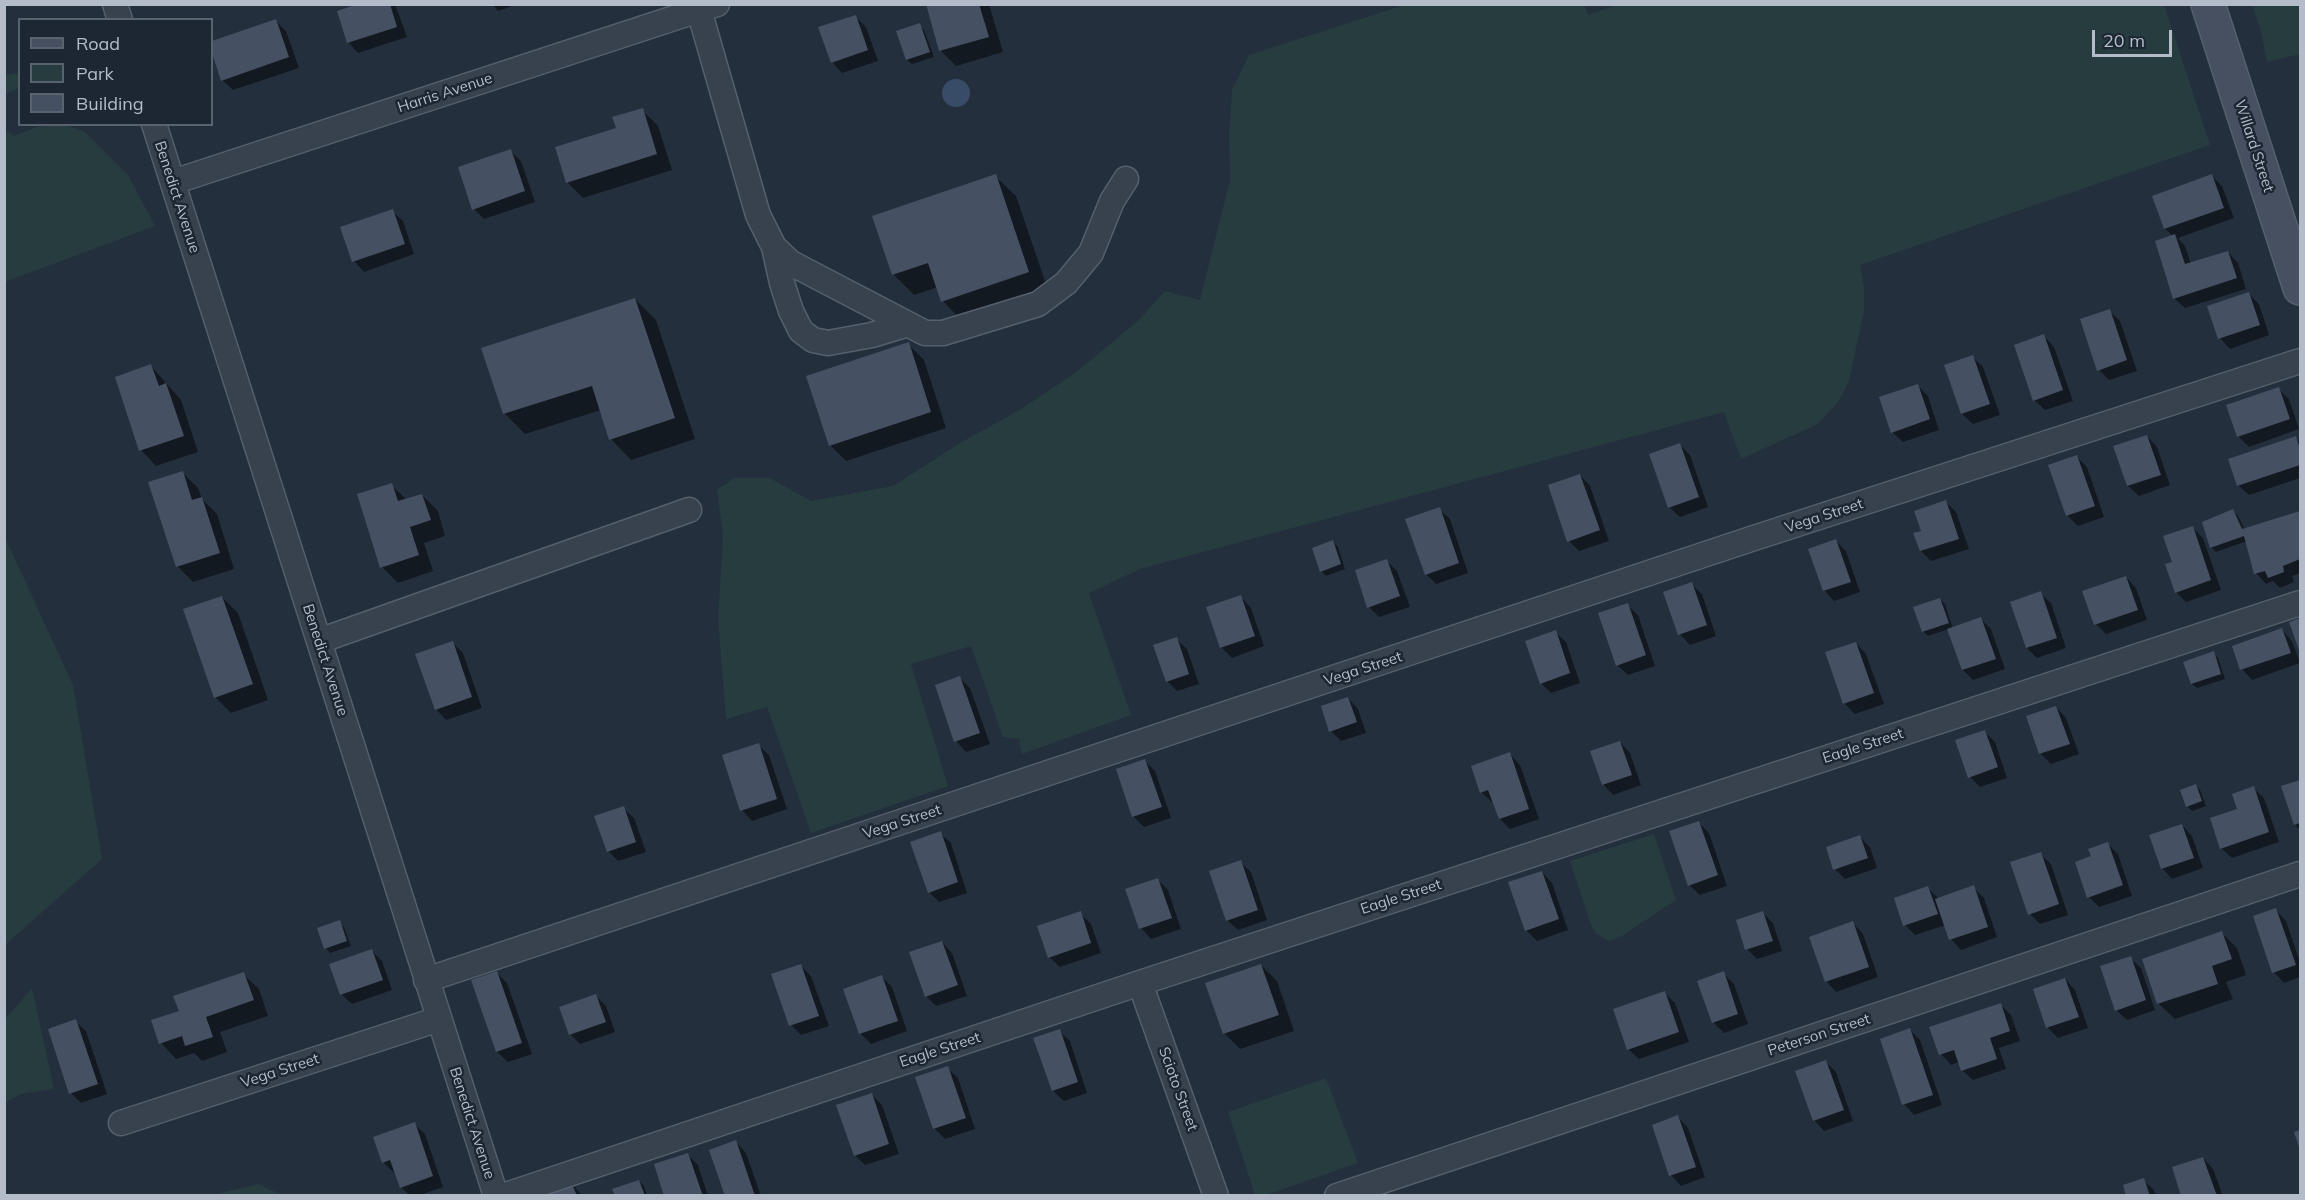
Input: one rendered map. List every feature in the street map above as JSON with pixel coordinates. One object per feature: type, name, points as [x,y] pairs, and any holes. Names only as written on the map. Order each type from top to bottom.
[{"type":"street","name":"Willard Street","points":[[2208,4],[2301,288]]},
{"type":"street","name":"Harris Avenue","points":[[173,182],[708,7]]},
{"type":"street","points":[[708,7],[758,216],[774,247],[782,283],[791,311],[801,331],[813,340],[828,343],[872,335],[908,324]]},
{"type":"street","name":"Benedict Avenue","points":[[155,126],[496,1196]]},
{"type":"street","points":[[774,247],[791,263],[925,333],[943,333],[1038,304],[1066,283],[1090,253],[1112,201],[1125,179]]},
{"type":"street","name":"Vega Street","points":[[426,980],[1751,539],[2301,361]]},
{"type":"street","points":[[319,641],[689,510]]},
{"type":"street","name":"Eagle Street","points":[[503,1196],[1140,983],[2301,603]]},
{"type":"street","name":"Peterson Street","points":[[1337,1196],[2301,874]]},
{"type":"street","name":"Scioto Street","points":[[1140,983],[1216,1196]]},
{"type":"street","name":"Vega Street","points":[[121,1123],[439,1019]]},
{"type":"green space","points":[[1618,4],[2164,5],[2210,145],[1860,265],[1864,287],[1864,311],[1849,381],[1839,401],[1818,424],[1741,459],[1724,412],[1140,569],[1089,593],[1131,715],[1022,754],[1019,739],[1003,737],[971,646],[911,664],[948,786],[811,833],[767,707],[726,719],[718,620],[723,535],[717,490],[734,478],[770,478],[811,501],[893,486],[960,443],[1021,409],[1075,373],[1139,320],[1165,291],[1200,300],[1230,180],[1229,134],[1232,90],[1249,55],[1404,5],[1584,5],[1589,15]]},
{"type":"green space","points":[[2252,5],[2300,5],[2300,54],[2267,62],[2261,31]]},
{"type":"green space","points":[[18,73],[18,88],[5,94],[5,75]]},
{"type":"green space","points":[[68,126],[85,132],[128,175],[155,226],[5,282],[5,130],[14,136],[37,127]]},
{"type":"green space","points":[[4,535],[73,685],[102,859],[5,945]]},
{"type":"green space","points":[[1654,834],[1676,900],[1622,936],[1609,941],[1596,934],[1590,922],[1570,861]]},
{"type":"green space","points":[[32,988],[54,1089],[21,1094],[5,1103],[5,1019]]},
{"type":"green space","points":[[1326,1078],[1358,1163],[1266,1195],[1255,1195],[1228,1112]]},
{"type":"green space","points":[[258,1184],[282,1195],[212,1195]]},
{"type":"water","points":[[956,79],[966,83],[970,93],[966,103],[956,107],[946,103],[942,93],[946,83]]},
{"type":"building","points":[[358,4],[390,4],[397,27],[347,43],[337,11]]},
{"type":"building","points":[[926,4],[979,4],[989,37],[939,51]]},
{"type":"building","points":[[856,15],[868,50],[831,63],[818,27]]},
{"type":"building","points":[[276,19],[289,57],[221,81],[213,56],[213,41]]},
{"type":"building","points":[[920,23],[930,52],[906,60],[896,31]]},
{"type":"building","points":[[643,108],[657,154],[566,183],[555,147],[616,128],[612,117]]},
{"type":"building","points":[[511,149],[525,191],[472,210],[458,167]]},
{"type":"building","points":[[996,174],[1029,272],[941,302],[928,263],[892,275],[872,216]]},
{"type":"building","points":[[2212,174],[2224,208],[2164,229],[2152,196]]},
{"type":"building","points":[[393,209],[405,244],[352,262],[340,227]]},
{"type":"building","points":[[2175,234],[2185,264],[2228,251],[2237,278],[2173,299],[2155,241]]},
{"type":"building","points":[[2249,292],[2260,325],[2218,339],[2207,306]]},
{"type":"building","points":[[635,298],[675,418],[609,440],[592,386],[503,414],[481,348]]},
{"type":"building","points":[[2110,309],[2127,360],[2097,371],[2080,319]]},
{"type":"building","points":[[2044,334],[2063,390],[2033,401],[2014,345]]},
{"type":"building","points":[[909,342],[931,412],[829,446],[806,376]]},
{"type":"building","points":[[1973,355],[1990,404],[1961,414],[1944,365]]},
{"type":"building","points":[[151,364],[159,386],[166,383],[184,436],[139,451],[115,377]]},
{"type":"building","points":[[1918,384],[1930,419],[1891,433],[1879,397]]},
{"type":"building","points":[[2279,387],[2290,419],[2237,437],[2226,405]]},
{"type":"building","points":[[2147,435],[2161,475],[2127,486],[2113,446]]},
{"type":"building","points":[[2296,436],[2300,449],[2300,465],[2237,486],[2228,459]]},
{"type":"building","points":[[1680,443],[1699,497],[1668,508],[1649,454]]},
{"type":"building","points":[[2077,455],[2095,506],[2066,516],[2048,465]]},
{"type":"building","points":[[183,471],[192,500],[202,497],[220,553],[176,567],[148,482]]},
{"type":"building","points":[[1580,474],[1600,530],[1567,542],[1548,485]]},
{"type":"building","points":[[392,483],[398,501],[422,494],[431,520],[410,527],[419,555],[380,568],[357,494]]},
{"type":"building","points":[[1946,500],[1959,539],[1920,551],[1913,533],[1921,531],[1914,511]]},
{"type":"building","points":[[1440,507],[1459,563],[1425,575],[1405,519]]},
{"type":"building","points":[[2233,509],[2242,529],[2300,511],[2300,559],[2283,566],[2284,572],[2268,578],[2265,571],[2254,574],[2244,536],[2210,548],[2202,522]]},
{"type":"building","points":[[2193,526],[2211,580],[2175,593],[2165,564],[2172,562],[2163,536]]},
{"type":"building","points":[[1836,539],[1851,582],[1823,591],[1808,549]]},
{"type":"building","points":[[1333,540],[1341,564],[1320,572],[1312,548]]},
{"type":"building","points":[[1387,559],[1400,596],[1367,608],[1355,570]]},
{"type":"building","points":[[2126,576],[2138,610],[2094,625],[2082,591]]},
{"type":"building","points":[[1692,582],[1707,625],[1678,635],[1663,592]]},
{"type":"building","points":[[2041,591],[2057,638],[2026,648],[2010,602]]},
{"type":"building","points":[[1241,595],[1255,636],[1220,648],[1206,607]]},
{"type":"building","points":[[222,596],[253,684],[214,698],[183,609]]},
{"type":"building","points":[[1940,598],[1949,623],[1922,632],[1913,607]]},
{"type":"building","points":[[1628,603],[1646,655],[1616,666],[1598,613]]},
{"type":"building","points":[[1981,617],[1996,659],[1962,670],[1947,629]]},
{"type":"building","points":[[2300,618],[2300,653],[2289,622]]},
{"type":"building","points":[[2282,628],[2291,653],[2240,670],[2232,646]]},
{"type":"building","points":[[1556,630],[1570,673],[1540,684],[1525,641]]},
{"type":"building","points":[[1177,637],[1189,674],[1166,682],[1153,645]]},
{"type":"building","points":[[453,641],[472,697],[435,710],[415,654]]},
{"type":"building","points":[[1856,642],[1874,693],[1843,704],[1825,652]]},
{"type":"building","points":[[2214,651],[2221,674],[2191,684],[2183,662]]},
{"type":"building","points":[[960,676],[980,733],[954,742],[935,685]]},
{"type":"building","points":[[1348,697],[1357,722],[1329,732],[1321,706]]},
{"type":"building","points":[[2056,706],[2070,744],[2039,754],[2026,716]]},
{"type":"building","points":[[1985,730],[1998,767],[1968,778],[1955,740]]},
{"type":"building","points":[[1620,741],[1632,775],[1602,785],[1590,751]]},
{"type":"building","points":[[759,743],[777,799],[740,811],[722,755]]},
{"type":"building","points":[[1510,752],[1529,809],[1499,819],[1488,790],[1480,793],[1471,766]]},
{"type":"building","points":[[1145,759],[1162,807],[1132,817],[1116,769]]},
{"type":"building","points":[[2300,780],[2300,823],[2294,825],[2281,786]]},
{"type":"building","points":[[2196,784],[2202,801],[2186,807],[2180,790]]},
{"type":"building","points":[[2254,786],[2269,832],[2220,849],[2210,818],[2237,809],[2232,794]]},
{"type":"building","points":[[624,806],[636,842],[607,852],[594,816]]},
{"type":"building","points":[[1699,821],[1718,875],[1688,886],[1669,831]]},
{"type":"building","points":[[2182,824],[2194,858],[2161,869],[2149,835]]},
{"type":"building","points":[[941,831],[958,882],[928,893],[910,842]]},
{"type":"building","points":[[1860,835],[1868,858],[1833,870],[1826,847]]},
{"type":"building","points":[[2108,842],[2123,885],[2087,898],[2075,862],[2091,856],[2088,849]]},
{"type":"building","points":[[2041,852],[2059,904],[2028,915],[2010,862]]},
{"type":"building","points":[[1241,860],[1258,910],[1226,921],[1209,871]]},
{"type":"building","points":[[1542,871],[1559,919],[1525,931],[1508,882]]},
{"type":"building","points":[[1158,878],[1172,918],[1139,929],[1125,889]]},
{"type":"building","points":[[1974,885],[1988,927],[1949,940],[1935,899]]},
{"type":"building","points":[[1928,886],[1938,914],[1903,926],[1894,898]]},
{"type":"building","points":[[2276,908],[2296,965],[2272,973],[2253,916]]},
{"type":"building","points":[[1081,911],[1091,943],[1048,958],[1037,926]]},
{"type":"building","points":[[1763,911],[1773,941],[1745,950],[1736,920]]},
{"type":"building","points":[[340,920],[347,941],[324,949],[317,928]]},
{"type":"building","points":[[1853,921],[1869,967],[1825,982],[1809,937]]},
{"type":"building","points":[[2222,931],[2232,959],[2212,966],[2218,984],[2157,1004],[2142,959]]},
{"type":"building","points":[[942,941],[958,985],[925,997],[909,952]]},
{"type":"building","points":[[372,949],[383,980],[340,995],[329,964]]},
{"type":"building","points":[[2131,956],[2146,1000],[2115,1011],[2100,966]]},
{"type":"building","points":[[801,964],[819,1016],[789,1026],[771,974]]},
{"type":"building","points":[[1261,964],[1279,1015],[1223,1034],[1205,983]]},
{"type":"building","points":[[497,971],[522,1043],[496,1052],[471,980]]},
{"type":"building","points":[[1724,971],[1738,1014],[1712,1023],[1697,981]]},
{"type":"building","points":[[244,972],[254,1000],[206,1017],[213,1037],[185,1046],[182,1036],[159,1044],[151,1020],[179,1011],[173,996]]},
{"type":"building","points":[[882,975],[898,1021],[859,1034],[843,989]]},
{"type":"building","points":[[2065,978],[2079,1017],[2046,1028],[2033,989]]},
{"type":"building","points":[[1665,991],[1679,1032],[1627,1050],[1613,1009]]},
{"type":"building","points":[[596,994],[606,1022],[569,1035],[559,1007]]},
{"type":"building","points":[[2001,1003],[2010,1031],[1990,1038],[1997,1059],[1961,1071],[1954,1050],[1939,1055],[1929,1027]]},
{"type":"building","points":[[76,1019],[98,1084],[69,1094],[48,1029]]},
{"type":"building","points":[[1910,1028],[1933,1095],[1902,1105],[1880,1039]]},
{"type":"building","points":[[1060,1029],[1078,1082],[1052,1091],[1033,1038]]},
{"type":"building","points":[[1826,1060],[1844,1110],[1813,1121],[1795,1071]]},
{"type":"building","points":[[948,1066],[966,1118],[933,1129],[915,1077]]},
{"type":"building","points":[[872,1093],[889,1144],[854,1156],[836,1105]]},
{"type":"building","points":[[1678,1115],[1696,1167],[1669,1176],[1652,1125]]},
{"type":"building","points":[[415,1122],[433,1176],[400,1188],[390,1160],[382,1163],[373,1137]]},
{"type":"building","points":[[2300,1130],[2300,1150],[2294,1132]]},
{"type":"building","points":[[736,1140],[755,1196],[725,1196],[709,1150]]},
{"type":"building","points":[[688,1153],[703,1196],[664,1196],[654,1164]]},
{"type":"building","points":[[2203,1157],[2217,1196],[2181,1196],[2172,1167]]},
{"type":"building","points":[[2144,1178],[2150,1196],[2126,1196],[2123,1185]]},
{"type":"building","points":[[639,1180],[645,1196],[615,1196],[612,1189]]},
{"type":"building","points":[[571,1181],[577,1196],[544,1196],[542,1191]]}]
